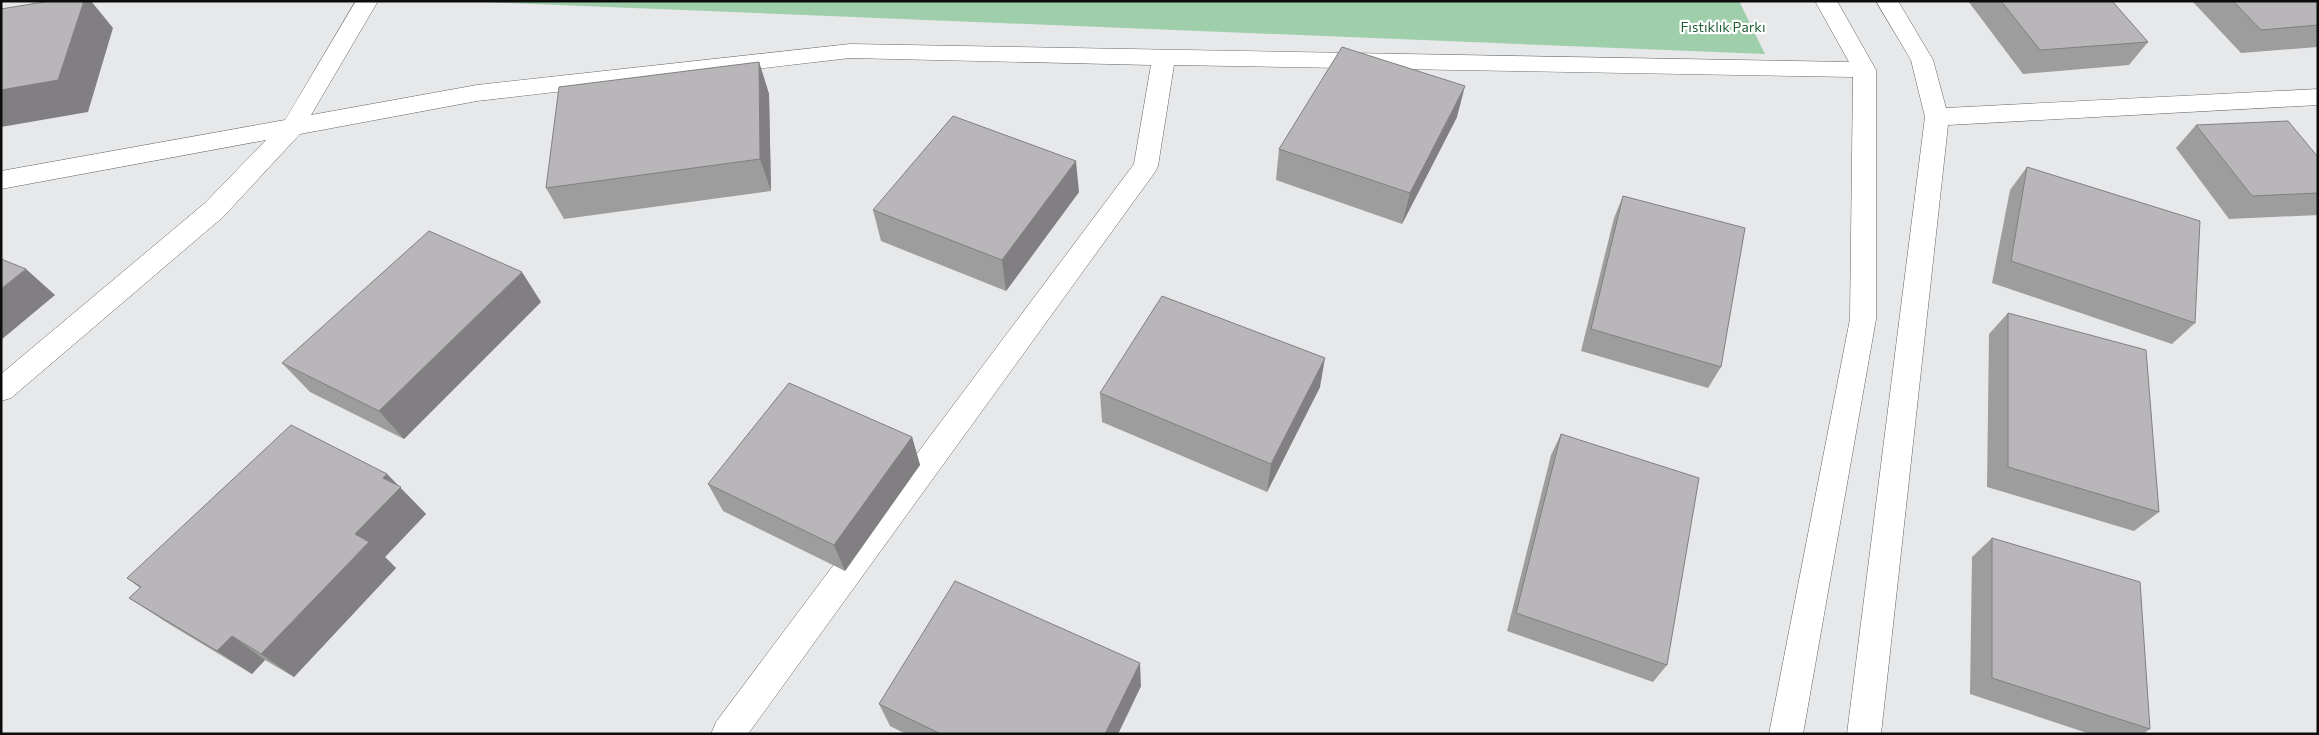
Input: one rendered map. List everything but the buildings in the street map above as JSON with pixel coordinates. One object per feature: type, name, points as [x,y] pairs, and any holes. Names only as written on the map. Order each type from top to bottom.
[{"type":"street","points":[[1,390],[214,210],[293,126],[366,1]]},
{"type":"street","points":[[1786,734],[1863,319],[1865,70],[1826,1]]},
{"type":"street","points":[[1864,734],[1937,117],[1922,60],[1887,1]]},
{"type":"street","points":[[1,180],[477,93],[850,52],[1865,70]]},
{"type":"street","points":[[728,734],[1146,166],[1164,58]]},
{"type":"street","points":[[1937,117],[2318,96]]},
{"type":"green space","name":"Fıstıklık Parkı","points":[[487,1],[1739,1],[1765,54],[486,2]]}]
